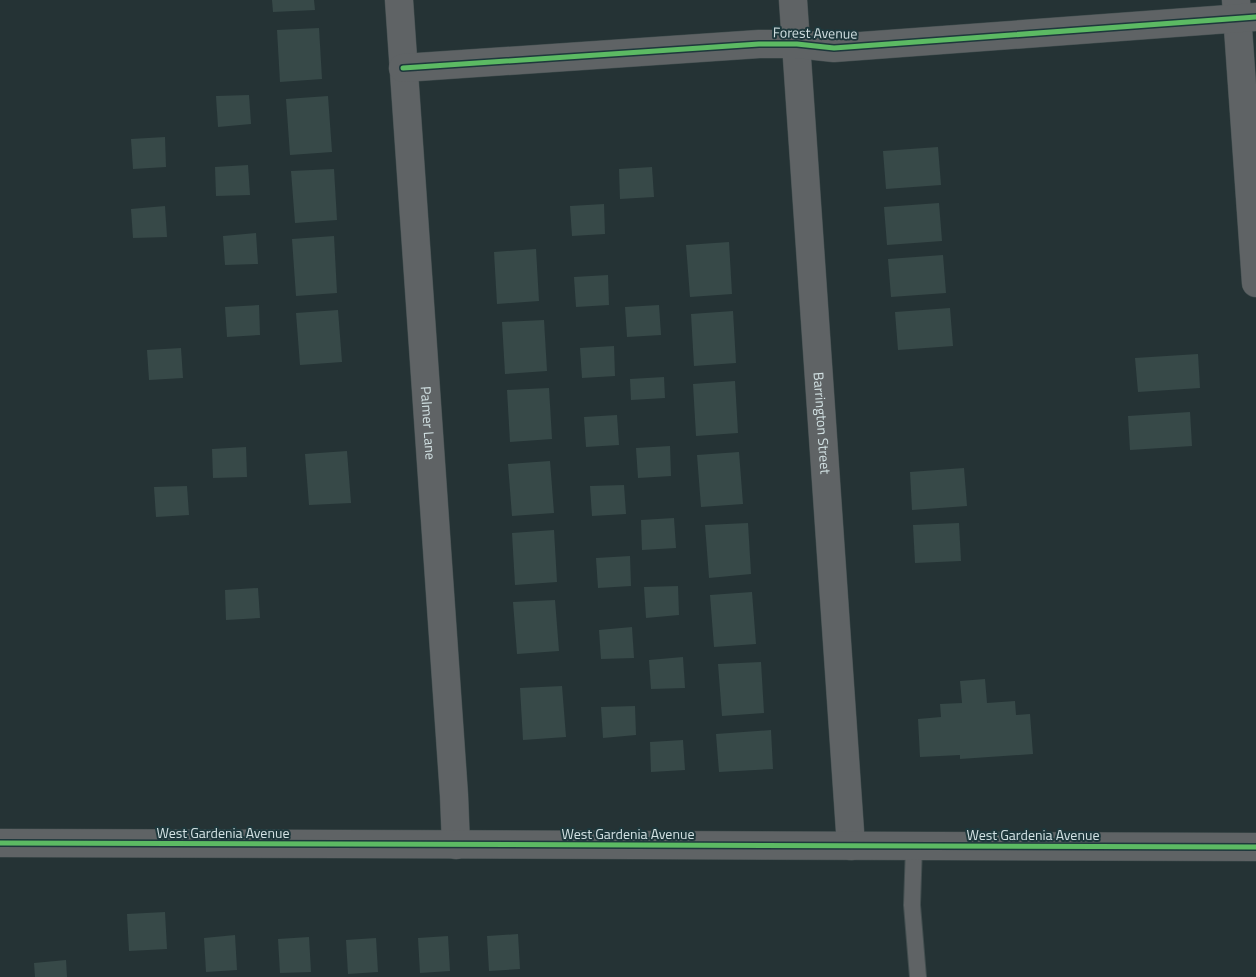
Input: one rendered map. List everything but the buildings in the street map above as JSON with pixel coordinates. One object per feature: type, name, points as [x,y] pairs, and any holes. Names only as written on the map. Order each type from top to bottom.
[{"type":"street","name":"Palmer Lane","points":[[399,0],[456,845]]},
{"type":"street","name":"Barrington Street","points":[[793,0],[851,846]]},
{"type":"street","name":"Forest Avenue","points":[[403,68],[759,44],[797,44],[834,48],[1243,12]]},
{"type":"street","points":[[1243,12],[1256,283]]},
{"type":"street","name":"West Gardenia Avenue","points":[[0,837],[456,845],[1256,847]]},
{"type":"lane","points":[[914,846],[912,905],[918,977]]},
{"type":"cycle path","points":[[403,68],[759,44],[797,44],[834,48],[1256,17]]},
{"type":"cycle path","points":[[0,843],[1256,847]]}]
